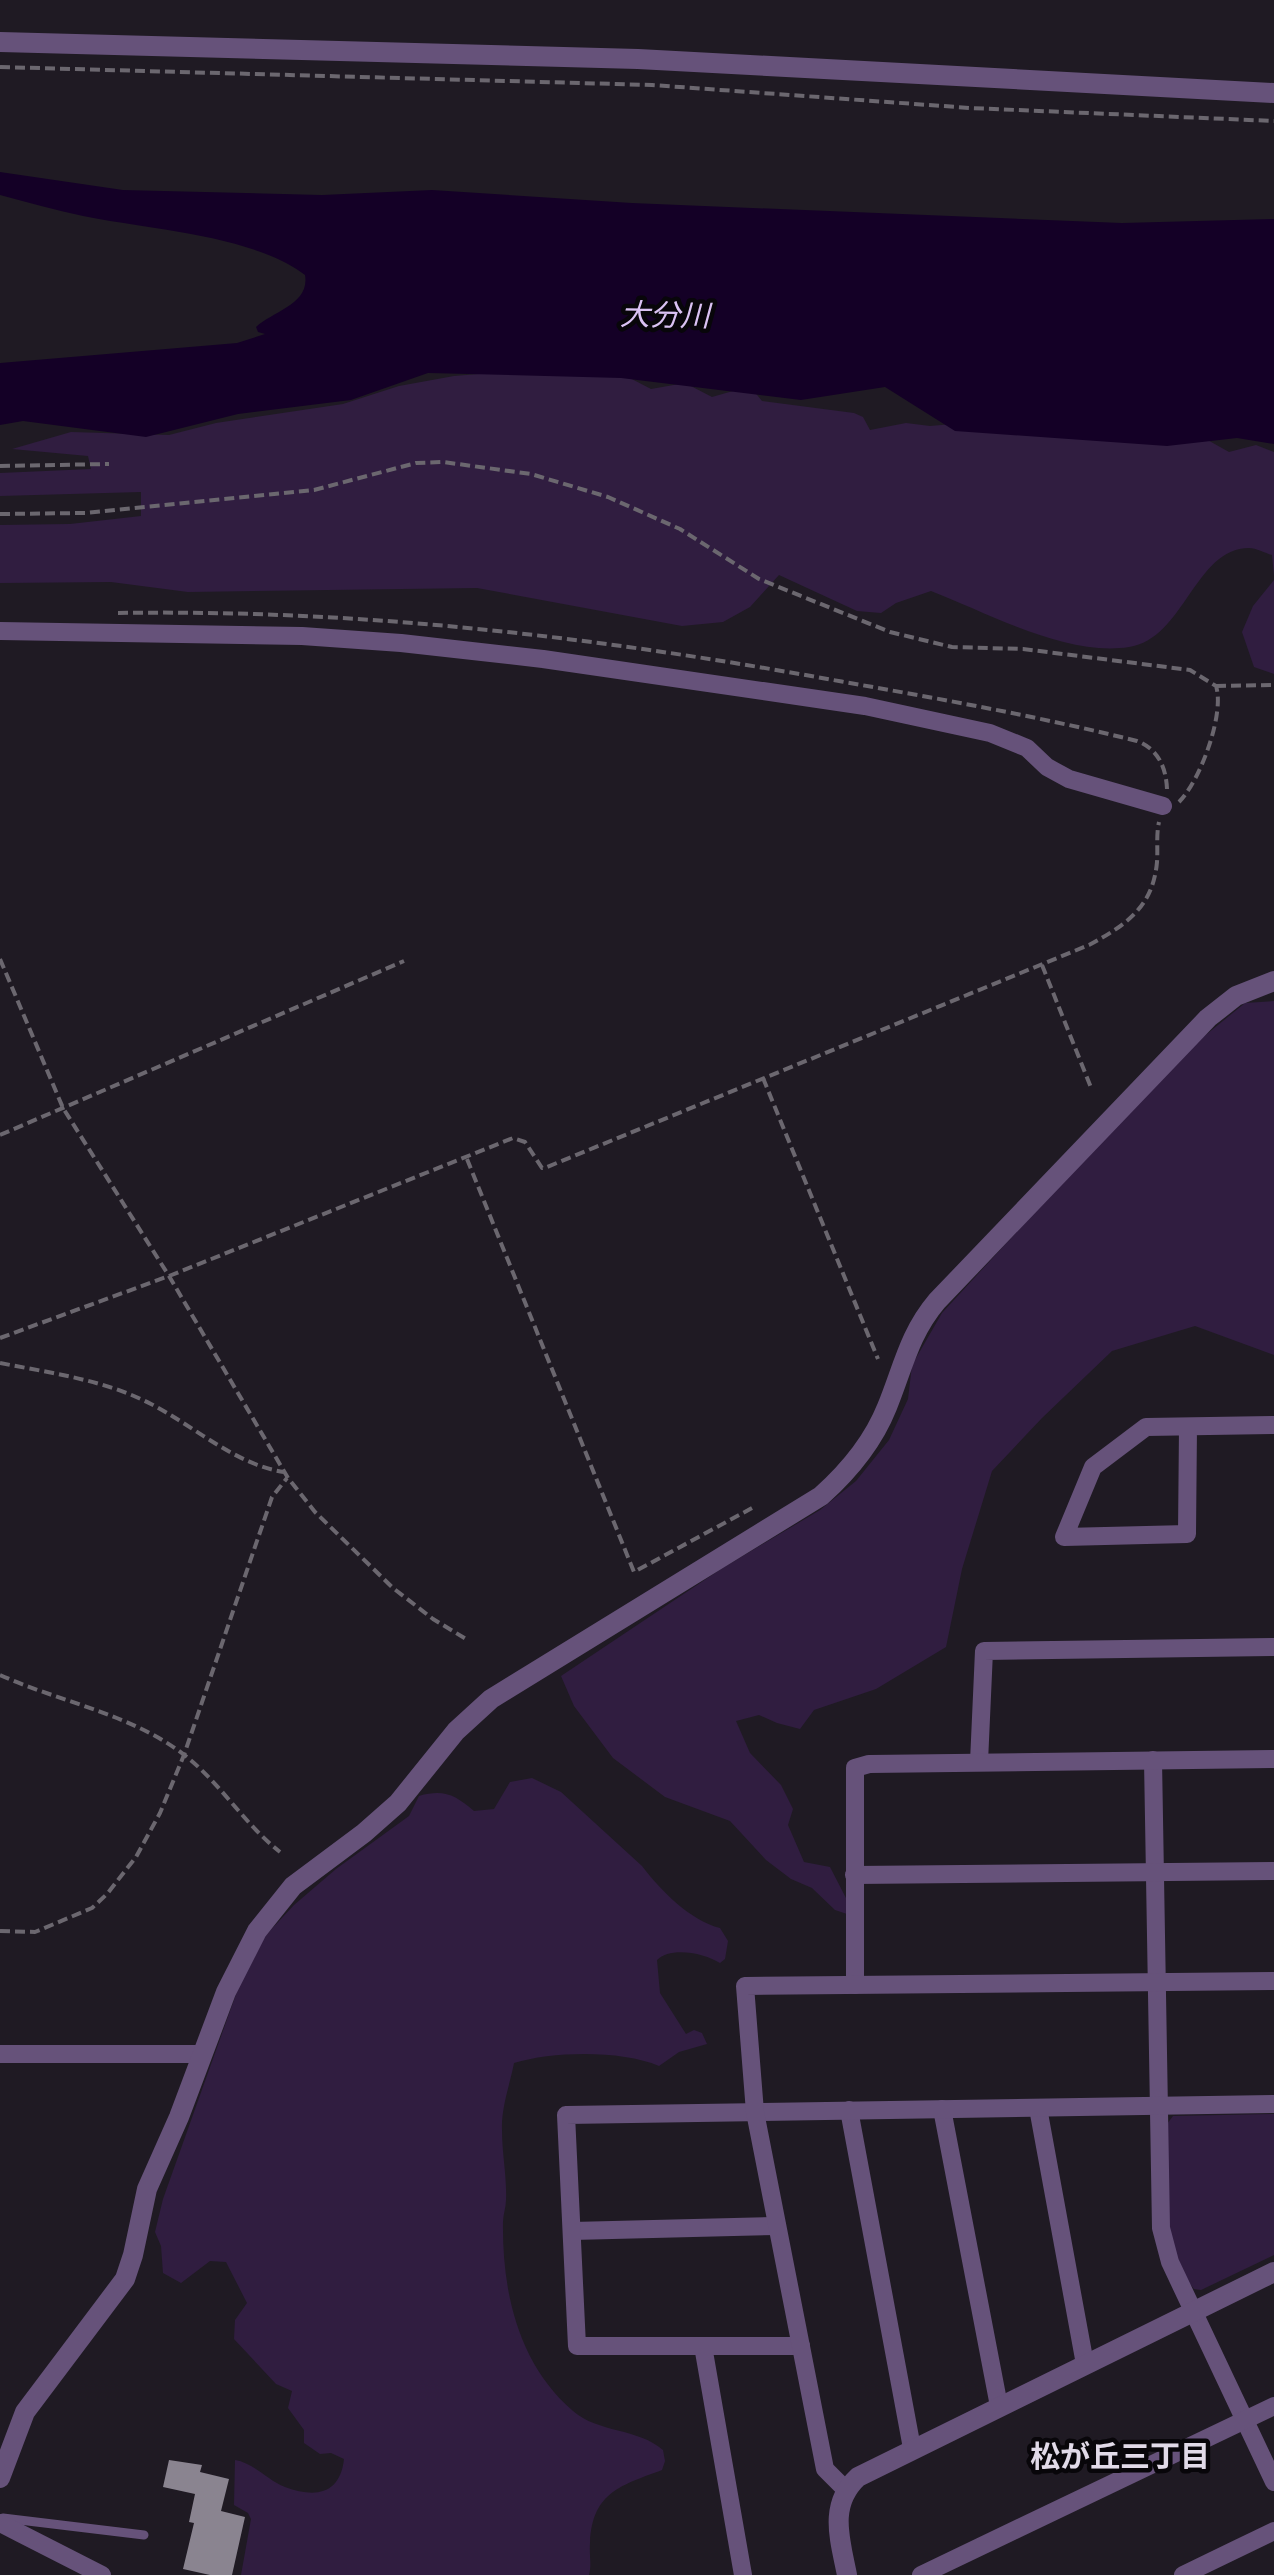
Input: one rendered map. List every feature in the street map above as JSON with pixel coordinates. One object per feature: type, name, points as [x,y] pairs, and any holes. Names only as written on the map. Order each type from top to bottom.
[{"type":"street","points":[[0,42],[584,57],[1274,93]]},
{"type":"street","points":[[0,630],[302,636],[401,642],[866,706],[990,732],[1027,748],[1047,767],[1069,779],[1163,806]]},
{"type":"street","points":[[0,2478],[26,2412],[125,2278],[134,2255],[143,2199],[237,1968],[280,1899],[382,1819],[456,1732],[500,1692],[822,1496],[856,1460],[876,1431],[909,1342],[937,1300],[1208,1018],[1236,996],[1274,981]]},
{"type":"street","points":[[1188,1427],[1187,1534],[1064,1537],[1093,1467],[1146,1427],[1274,1425]]},
{"type":"street","points":[[980,1762],[984,1651],[1274,1648]]},
{"type":"street","points":[[855,1985],[855,1768],[869,1764],[1274,1759]]},
{"type":"street","points":[[1153,1760],[1160,2228],[1170,2262],[1274,2482]]},
{"type":"street","points":[[854,1875],[1274,1872]]},
{"type":"street","points":[[846,2490],[825,2470],[755,2112],[745,1986],[1274,1981]]},
{"type":"street","points":[[0,2054],[203,2054]]},
{"type":"street","points":[[801,2346],[577,2346],[566,2115],[1274,2104]]},
{"type":"street","points":[[1038,2108],[1085,2364]]},
{"type":"street","points":[[942,2109],[999,2406]]},
{"type":"street","points":[[849,2110],[912,2448]]},
{"type":"street","points":[[572,2231],[777,2226]]},
{"type":"street","points":[[847,2575],[837,2518],[846,2490],[864,2472],[1274,2272]]},
{"type":"street","points":[[703,2346],[743,2575]]},
{"type":"street","points":[[921,2575],[1274,2406]]},
{"type":"street","points":[[0,2520],[102,2575]]},
{"type":"street","points":[[1182,2575],[1274,2531]]},
{"type":"lane","points":[[0,2520],[144,2535]]},
{"type":"path","points":[[0,67],[652,85],[970,108],[1274,121]]},
{"type":"path","points":[[0,514],[85,513],[314,490],[416,463],[443,462],[531,474],[608,497],[680,529],[759,579],[890,632],[952,646],[1022,649],[1190,670],[1216,686],[1274,685]]},
{"type":"path","points":[[0,466],[109,464]]},
{"type":"path","points":[[0,1338],[516,1138],[524,1142],[542,1168],[547,1167],[1114,932],[1144,906],[1156,876],[1157,832],[1168,784],[1163,768],[1148,746],[1091,730],[953,701],[631,646],[490,628],[341,616],[202,611],[104,613]]},
{"type":"path","points":[[1163,806],[1179,802],[1193,785],[1217,715],[1216,686]]},
{"type":"path","points":[[0,959],[63,1108],[288,1478],[315,1512],[393,1588],[466,1639]]},
{"type":"path","points":[[0,1135],[404,961]]},
{"type":"path","points":[[1042,964],[1092,1090]]},
{"type":"path","points":[[763,1078],[878,1358]]},
{"type":"path","points":[[466,1157],[634,1572],[752,1508]]},
{"type":"path","points":[[0,1363],[116,1389],[150,1403],[254,1464],[284,1472]]},
{"type":"path","points":[[0,1930],[44,1929],[98,1904],[151,1832],[184,1755],[272,1497],[288,1478]]},
{"type":"path","points":[[0,1676],[110,1716],[184,1755],[248,1824],[280,1852]]},
{"type":"shaded area","points":[[504,372],[624,375],[651,389],[685,383],[712,397],[740,389],[753,390],[762,401],[854,413],[863,417],[870,430],[906,423],[930,426],[998,420],[1204,438],[1229,452],[1256,445],[1274,452],[1274,576],[1272,555],[1249,548],[1231,552],[1215,562],[1177,612],[1148,640],[1129,647],[1105,648],[1080,646],[1028,631],[931,591],[896,603],[881,613],[857,611],[779,575],[750,607],[723,622],[682,626],[477,588],[188,592],[111,582],[0,583],[0,525],[70,524],[141,516],[141,492],[0,496],[0,473],[91,469],[88,456],[12,449],[71,432],[169,435],[216,423],[343,404],[399,386]]},
{"type":"shaded area","points":[[1274,580],[1274,674],[1254,667],[1242,632],[1253,606]]},
{"type":"shaded area","points":[[1274,1001],[1274,1355],[1195,1326],[1112,1351],[992,1471],[962,1569],[946,1647],[876,1689],[814,1710],[800,1729],[759,1715],[736,1721],[750,1753],[781,1785],[793,1809],[788,1825],[804,1862],[830,1867],[847,1900],[847,1914],[835,1910],[812,1888],[791,1879],[766,1860],[730,1821],[665,1797],[613,1758],[574,1706],[561,1676],[721,1569],[820,1510],[856,1481],[889,1440],[908,1399],[912,1365],[942,1313],[1175,1060],[1245,1003]]},
{"type":"shaded area","points":[[532,1778],[561,1792],[677,1903],[698,1919],[720,1928],[728,1941],[725,1959],[720,1963],[688,1952],[670,1953],[657,1960],[660,1993],[686,2034],[694,2030],[702,2033],[707,2044],[679,2052],[659,2066],[626,2057],[587,2054],[514,2063],[503,2113],[503,2248],[510,2300],[526,2349],[554,2392],[573,2411],[663,2450],[662,2470],[622,2486],[603,2501],[592,2526],[589,2575],[241,2575],[251,2519],[234,2505],[235,2460],[285,2487],[316,2492],[331,2487],[337,2480],[344,2459],[331,2453],[320,2454],[304,2443],[304,2430],[288,2408],[292,2391],[276,2384],[234,2339],[235,2320],[247,2303],[226,2262],[210,2261],[181,2283],[163,2273],[161,2246],[155,2232],[163,2199],[240,1983],[265,1936],[294,1905],[409,1816],[419,1796],[442,1793],[474,1811],[494,1809],[510,1782]]},
{"type":"shaded area","points":[[1274,2114],[1274,2255],[1201,2290],[1194,2289],[1182,2271],[1169,2231],[1167,2124],[1173,2116]]},
{"type":"water","name":"大分川","points":[[0,172],[123,190],[322,195],[432,190],[632,203],[1122,223],[1274,219],[1274,444],[1237,438],[1167,446],[955,431],[885,387],[801,400],[621,378],[428,373],[351,400],[238,414],[146,437],[23,421],[0,425],[0,363],[237,343],[265,334],[256,327],[296,300],[305,285],[305,275],[283,262],[229,242],[83,216],[0,195]]},
{"type":"building","points":[[169,2460],[202,2465],[200,2472],[229,2479],[221,2511],[245,2517],[232,2575],[183,2569],[194,2523],[189,2522],[195,2494],[163,2487]]},
{"type":"district","name":"松が丘三丁目","points":[[1120,2456]]}]
